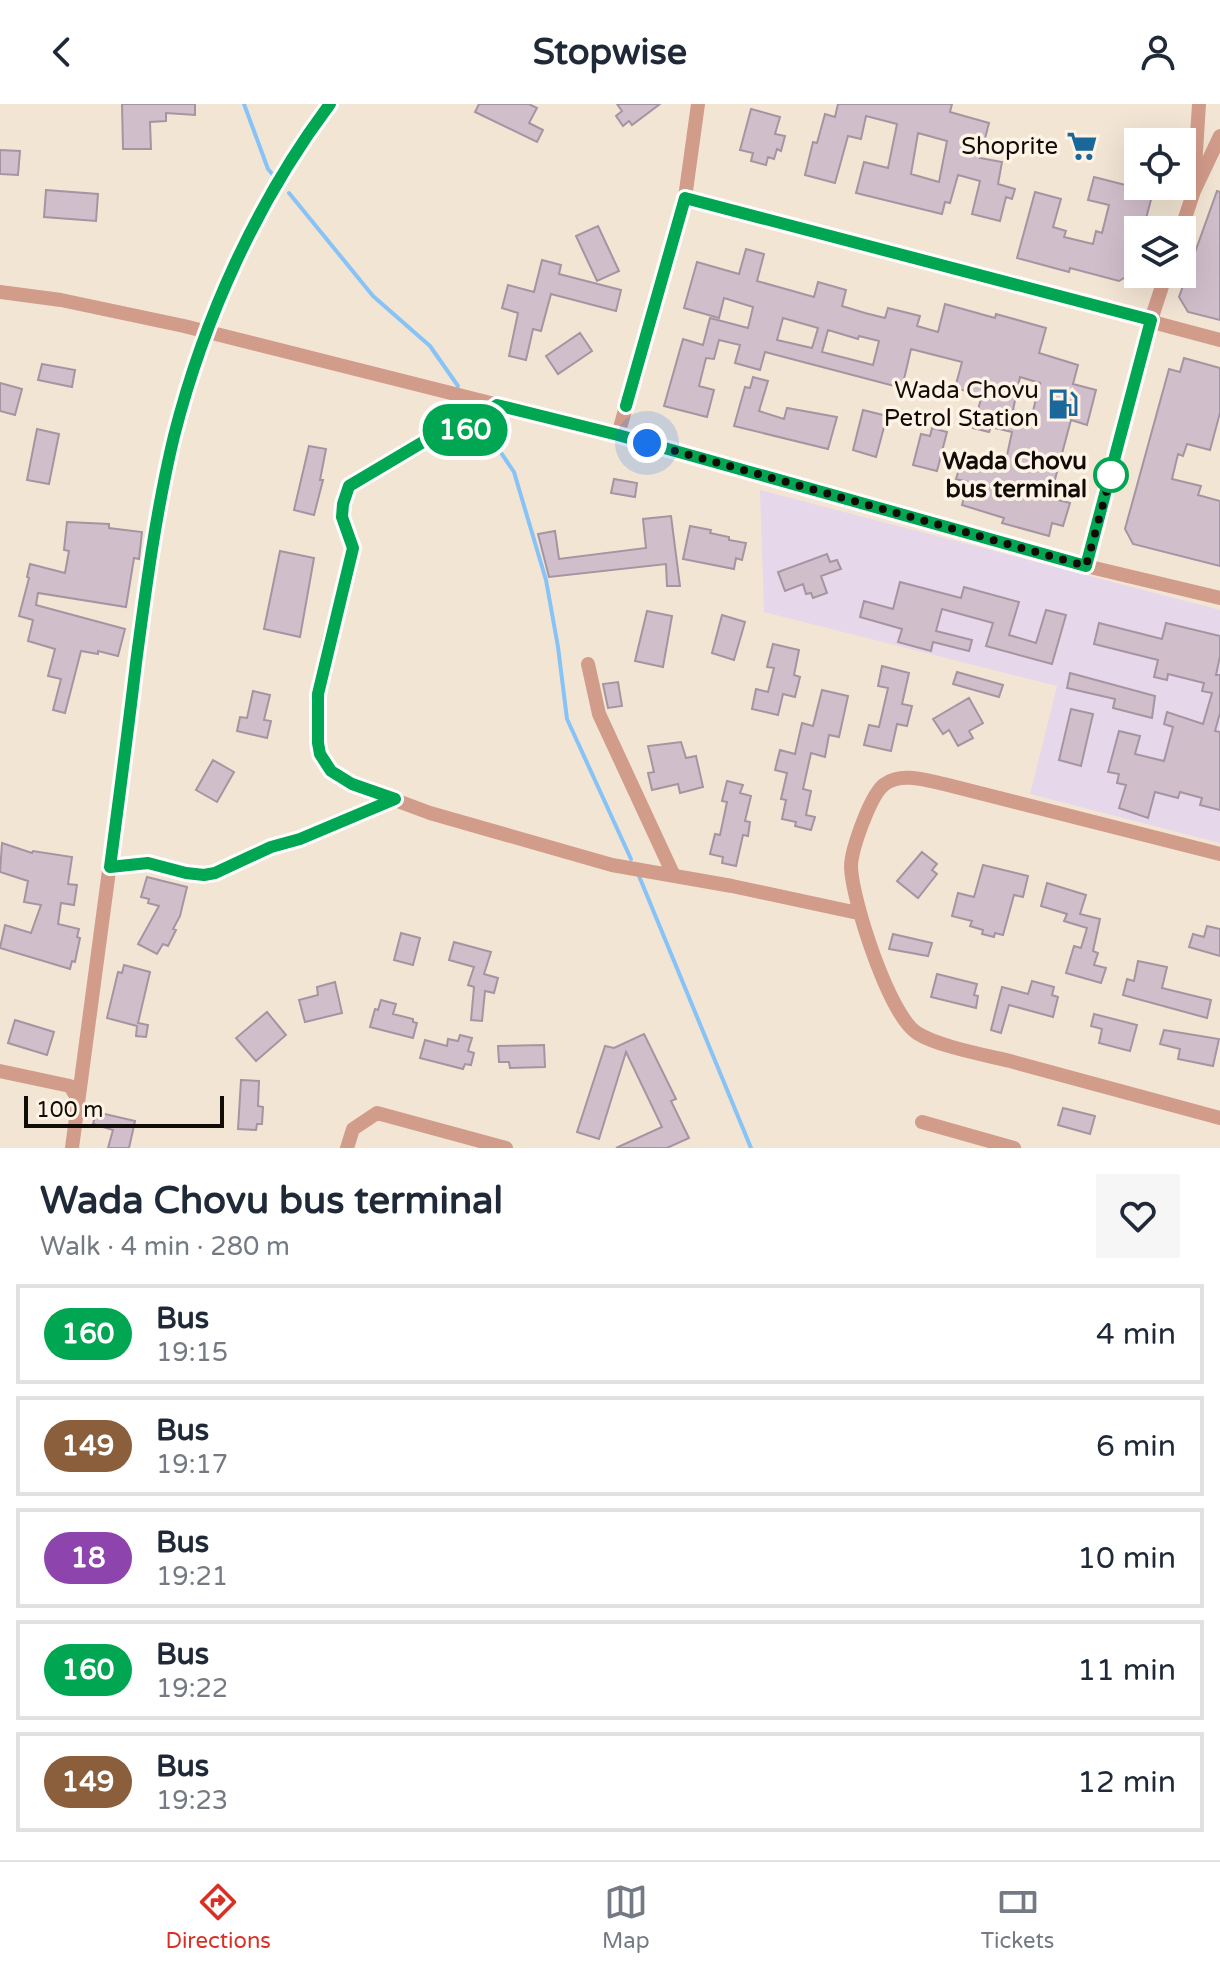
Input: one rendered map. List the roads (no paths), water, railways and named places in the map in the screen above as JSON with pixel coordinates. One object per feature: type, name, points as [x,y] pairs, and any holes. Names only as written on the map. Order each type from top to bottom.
[{"type":"street","points":[[72,1148],[151,547],[174,437],[194,368],[234,266],[310,131],[330,104]]},
{"type":"street","points":[[618,435],[685,198],[698,104]]},
{"type":"street","points":[[1196,156],[1199,104]]},
{"type":"street","points":[[1196,187],[1220,136]]},
{"type":"street","points":[[685,198],[1220,340]]},
{"type":"street","points":[[1086,566],[1161,288]]},
{"type":"street","points":[[0,292],[61,300],[184,326],[618,435],[1086,566],[1220,598]]},
{"type":"street","points":[[497,405],[462,432],[423,442],[349,486],[342,517],[353,548],[318,694],[318,743],[320,754],[331,771],[352,784],[483,829],[612,865],[858,913]]},
{"type":"street","points":[[588,664],[599,714],[674,876]]},
{"type":"street","points":[[1220,854],[944,784],[899,778],[884,784],[860,831],[851,869],[858,913],[893,1001],[918,1034],[1220,1118]]},
{"type":"street","points":[[110,867],[148,863],[186,873],[215,873],[271,847],[300,839],[395,799]]},
{"type":"street","points":[[0,1071],[70,1086],[78,1099]]},
{"type":"street","points":[[347,1148],[353,1129],[377,1113],[506,1148]]},
{"type":"street","points":[[922,1122],[1014,1148]]},
{"type":"waterway","points":[[244,104],[268,169],[274,176]]},
{"type":"waterway","points":[[289,193],[373,296],[430,346],[458,386]]},
{"type":"waterway","points":[[485,429],[514,472],[546,580],[567,719],[631,859]]},
{"type":"waterway","points":[[639,876],[751,1148]]},
{"type":"place","name":"Shoprite","points":[[1082,146]]},
{"type":"place","name":"Wada Chovu Petrol Station","points":[[1063,404]]},
{"type":"place","name":"Wada Chovu bus terminal","points":[[1111,475]]}]
